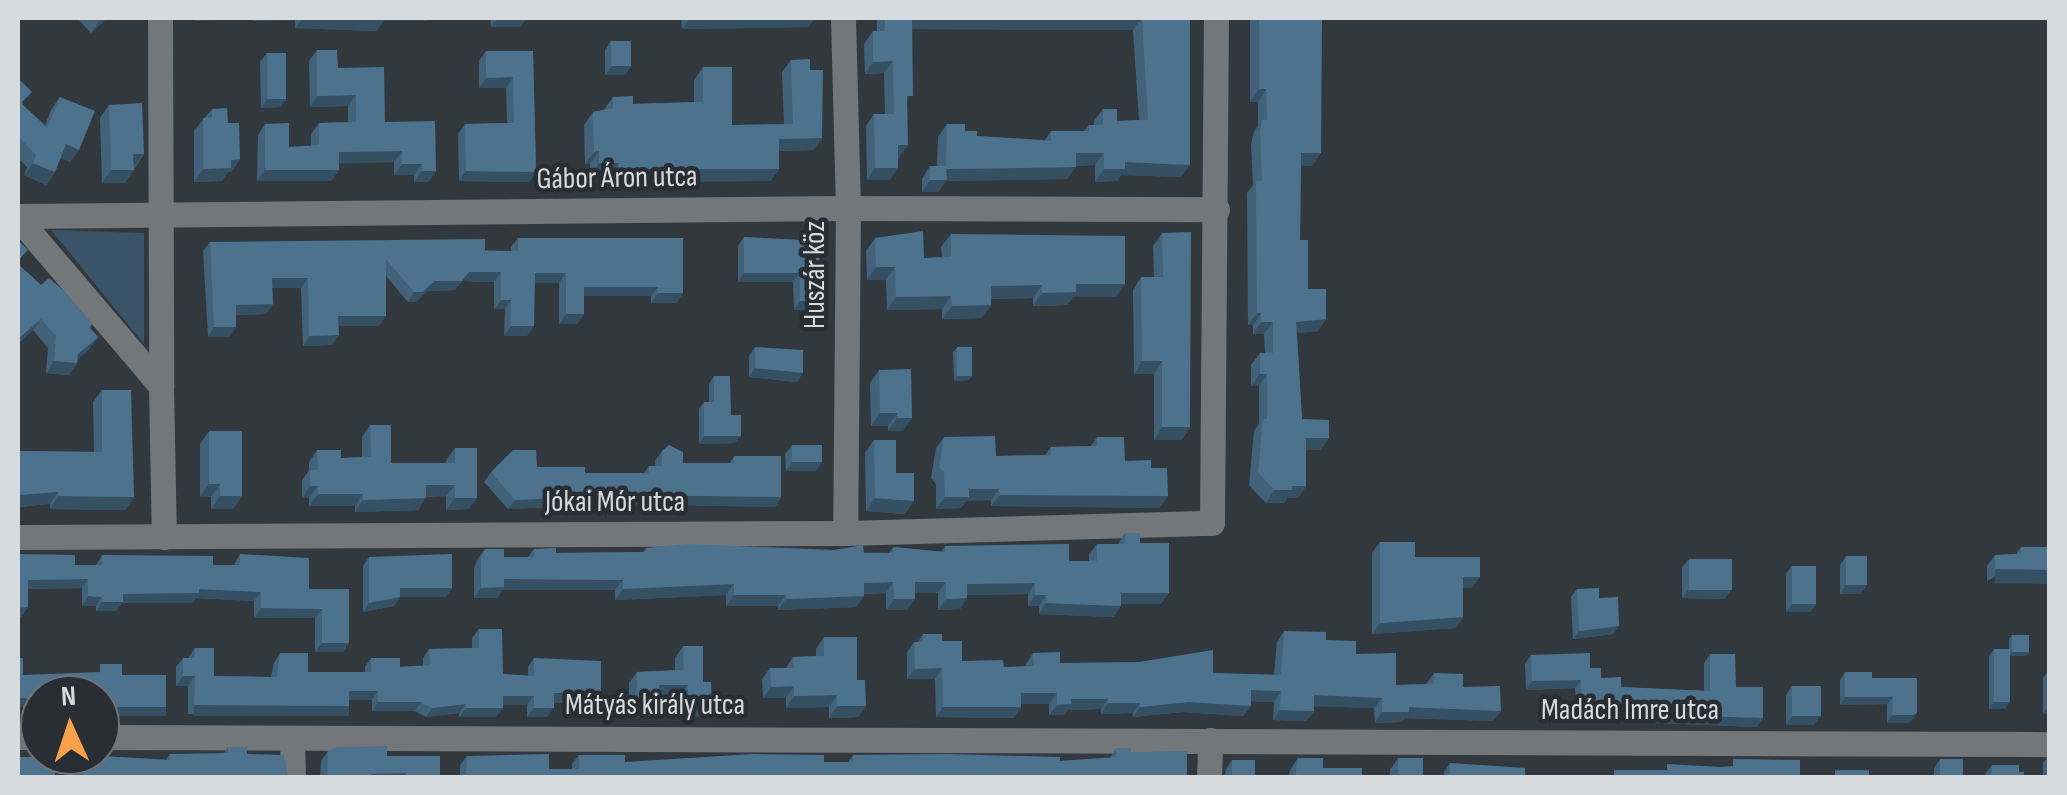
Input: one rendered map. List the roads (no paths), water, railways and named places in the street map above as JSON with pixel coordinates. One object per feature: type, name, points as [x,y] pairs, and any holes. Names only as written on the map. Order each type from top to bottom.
[{"type":"street","points":[[160,18],[158,216],[164,537]]},
{"type":"street","name":"Huszár köz","points":[[843,18],[848,208],[845,533]]},
{"type":"street","points":[[1216,18],[1217,209]]},
{"type":"street","name":"Gábor Áron utca","points":[[18,217],[848,208],[1217,209]]},
{"type":"street","name":"Jókai Mór utca","points":[[18,537],[845,533],[1212,524],[1217,209]]},
{"type":"street","name":"Gábor Áron utca","points":[[18,217],[162,386]]},
{"type":"street","name":"Mátyás király utca","points":[[120,737],[1210,740]]},
{"type":"street","points":[[292,738],[293,778]]},
{"type":"street","points":[[1209,778],[1210,740]]},
{"type":"street","name":"Madách Imre utca","points":[[1210,740],[2050,744]]}]
